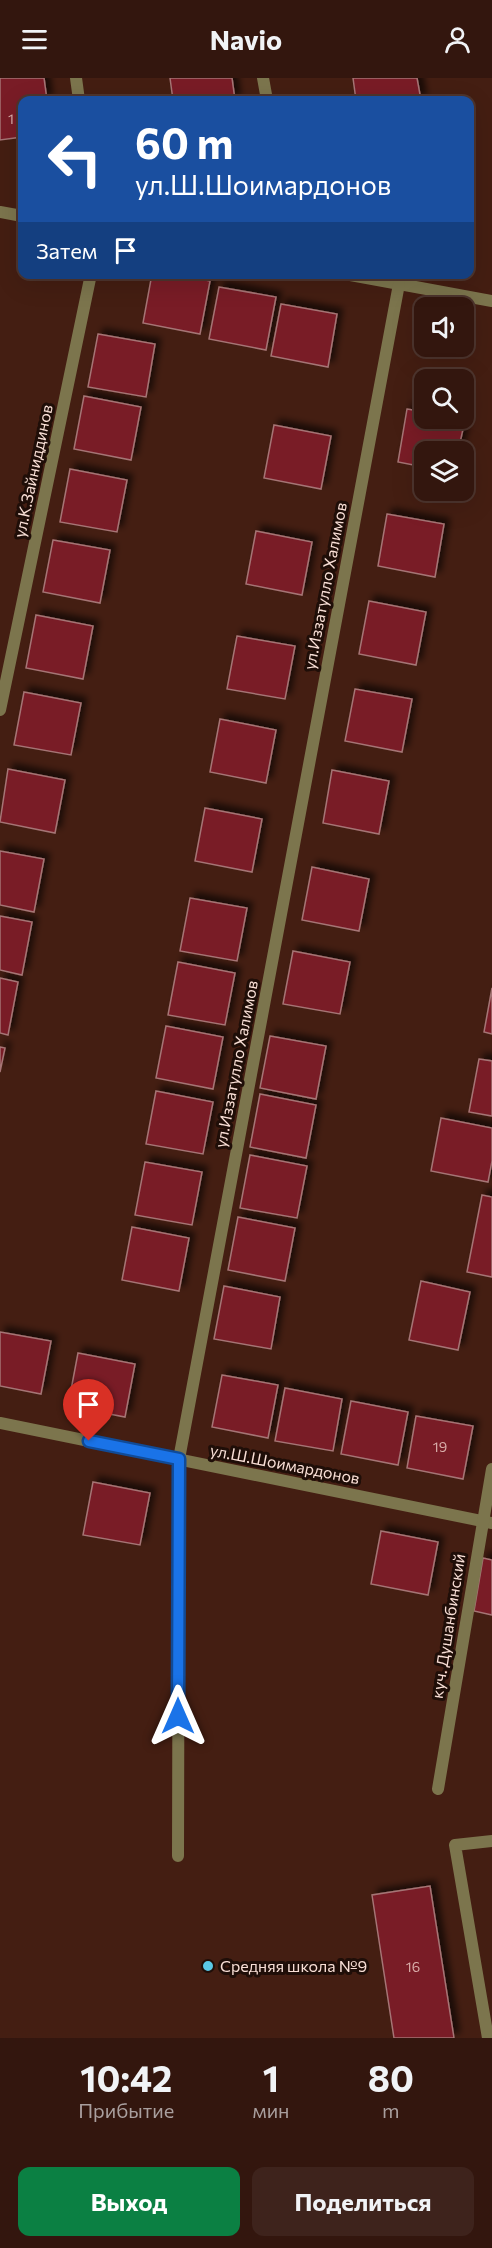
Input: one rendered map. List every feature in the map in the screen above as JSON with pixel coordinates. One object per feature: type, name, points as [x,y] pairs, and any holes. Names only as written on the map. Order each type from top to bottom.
[{"type":"street","points":[[76,78],[78,96]]},
{"type":"street","points":[[264,78],[266,96]]},
{"type":"street","points":[[0,212],[18,215]]},
{"type":"street","name":"ул.К.Зайниддинов","points":[[0,710],[90,279]]},
{"type":"street","points":[[372,279],[492,301]]},
{"type":"street","name":"ул.Иззатулло Халимов","points":[[178,1856],[179,1459],[399,284]]},
{"type":"street","name":"ул.Ш.Шоимардонов","points":[[0,1423],[487,1522]]},
{"type":"street","name":"куч. Душанбинский","points":[[438,1789],[487,1522],[492,1469]]},
{"type":"street","points":[[488,2038],[455,1845],[492,1841]]},
{"type":"building","points":[[0,78],[44,78],[46,96],[18,96],[18,138],[0,140]]},
{"type":"building","points":[[170,78],[232,78],[234,96],[172,96]]},
{"type":"building","points":[[353,78],[417,78],[420,96],[355,96]]},
{"type":"building","points":[[151,279],[210,281],[200,334],[143,323]]},
{"type":"building","points":[[219,287],[276,297],[266,350],[209,339]]},
{"type":"building","points":[[281,304],[337,314],[328,367],[271,356]]},
{"type":"building","points":[[98,334],[155,344],[146,397],[88,387]]},
{"type":"building","points":[[84,396],[141,407],[131,460],[74,449]]},
{"type":"building","points":[[407,409],[414,410],[414,429],[463,429],[460,441],[414,441],[414,465],[398,462]]},
{"type":"building","points":[[274,425],[331,436],[321,489],[264,478]]},
{"type":"building","points":[[70,469],[127,480],[117,532],[60,522]]},
{"type":"building","points":[[387,514],[444,524],[435,577],[378,566]]},
{"type":"building","points":[[256,531],[312,542],[302,595],[246,584]]},
{"type":"building","points":[[53,540],[110,550],[100,603],[43,592]]},
{"type":"building","points":[[369,601],[426,612],[416,665],[359,654]]},
{"type":"building","points":[[36,615],[93,626],[83,679],[26,668]]},
{"type":"building","points":[[237,636],[295,646],[285,699],[227,689]]},
{"type":"building","points":[[355,689],[412,699],[402,752],[345,741]]},
{"type":"building","points":[[24,692],[81,703],[71,755],[14,745]]},
{"type":"building","points":[[220,719],[276,730],[266,783],[210,772]]},
{"type":"building","points":[[8,769],[65,780],[55,833],[0,822]]},
{"type":"building","points":[[332,770],[389,781],[379,834],[323,823]]},
{"type":"building","points":[[205,808],[262,819],[252,872],[195,861]]},
{"type":"building","points":[[0,851],[44,859],[34,912],[0,905]]},
{"type":"building","points":[[312,867],[369,879],[359,931],[302,920]]},
{"type":"building","points":[[190,898],[247,908],[237,961],[180,951]]},
{"type":"building","points":[[0,916],[32,922],[22,975],[0,970]]},
{"type":"building","points":[[293,951],[350,962],[340,1014],[283,1004]]},
{"type":"building","points":[[178,962],[235,973],[225,1025],[168,1015]]},
{"type":"building","points":[[0,978],[18,982],[8,1035],[0,1033]]},
{"type":"building","points":[[492,988],[492,1034],[484,1032]]},
{"type":"building","points":[[166,1026],[223,1037],[213,1089],[156,1078]]},
{"type":"building","points":[[270,1036],[326,1046],[316,1099],[260,1088]]},
{"type":"building","points":[[0,1047],[5,1048],[0,1072]]},
{"type":"building","points":[[479,1059],[492,1061],[492,1116],[469,1112]]},
{"type":"building","points":[[156,1091],[213,1102],[203,1154],[146,1144]]},
{"type":"building","points":[[260,1094],[316,1105],[306,1158],[250,1147]]},
{"type":"building","points":[[441,1118],[492,1128],[492,1161],[488,1182],[431,1171]]},
{"type":"building","points":[[250,1155],[307,1166],[297,1218],[240,1208]]},
{"type":"building","points":[[145,1162],[202,1172],[192,1225],[135,1215]]},
{"type":"building","points":[[482,1195],[492,1197],[492,1277],[467,1272]]},
{"type":"building","points":[[238,1217],[295,1228],[285,1281],[228,1270]]},
{"type":"building","points":[[132,1227],[189,1238],[179,1291],[122,1280]]},
{"type":"building","points":[[421,1281],[470,1292],[458,1350],[409,1340]]},
{"type":"building","points":[[224,1286],[280,1297],[271,1349],[214,1339]]},
{"type":"building","points":[[0,1332],[51,1341],[41,1394],[0,1386]]},
{"type":"building","points":[[78,1353],[135,1364],[125,1417],[68,1406]]},
{"type":"building","points":[[222,1375],[278,1385],[268,1438],[212,1427]]},
{"type":"building","points":[[285,1388],[342,1399],[333,1451],[275,1441]]},
{"type":"building","points":[[351,1401],[408,1412],[398,1465],[341,1454]]},
{"type":"building","points":[[416,1416],[473,1426],[463,1479],[407,1468]]},
{"type":"building","points":[[93,1482],[150,1493],[140,1545],[83,1535]]},
{"type":"building","points":[[381,1531],[438,1542],[428,1595],[371,1584]]},
{"type":"building","points":[[483,1558],[492,1560],[492,1615],[474,1611]]},
{"type":"building","points":[[430,1886],[454,2038],[394,2038],[372,1895]]},
{"type":"place","name":"Средняя школа №9","points":[[208,1966]]},
{"type":"route","points":[[89,1441],[179,1459],[178,1716]]}]
